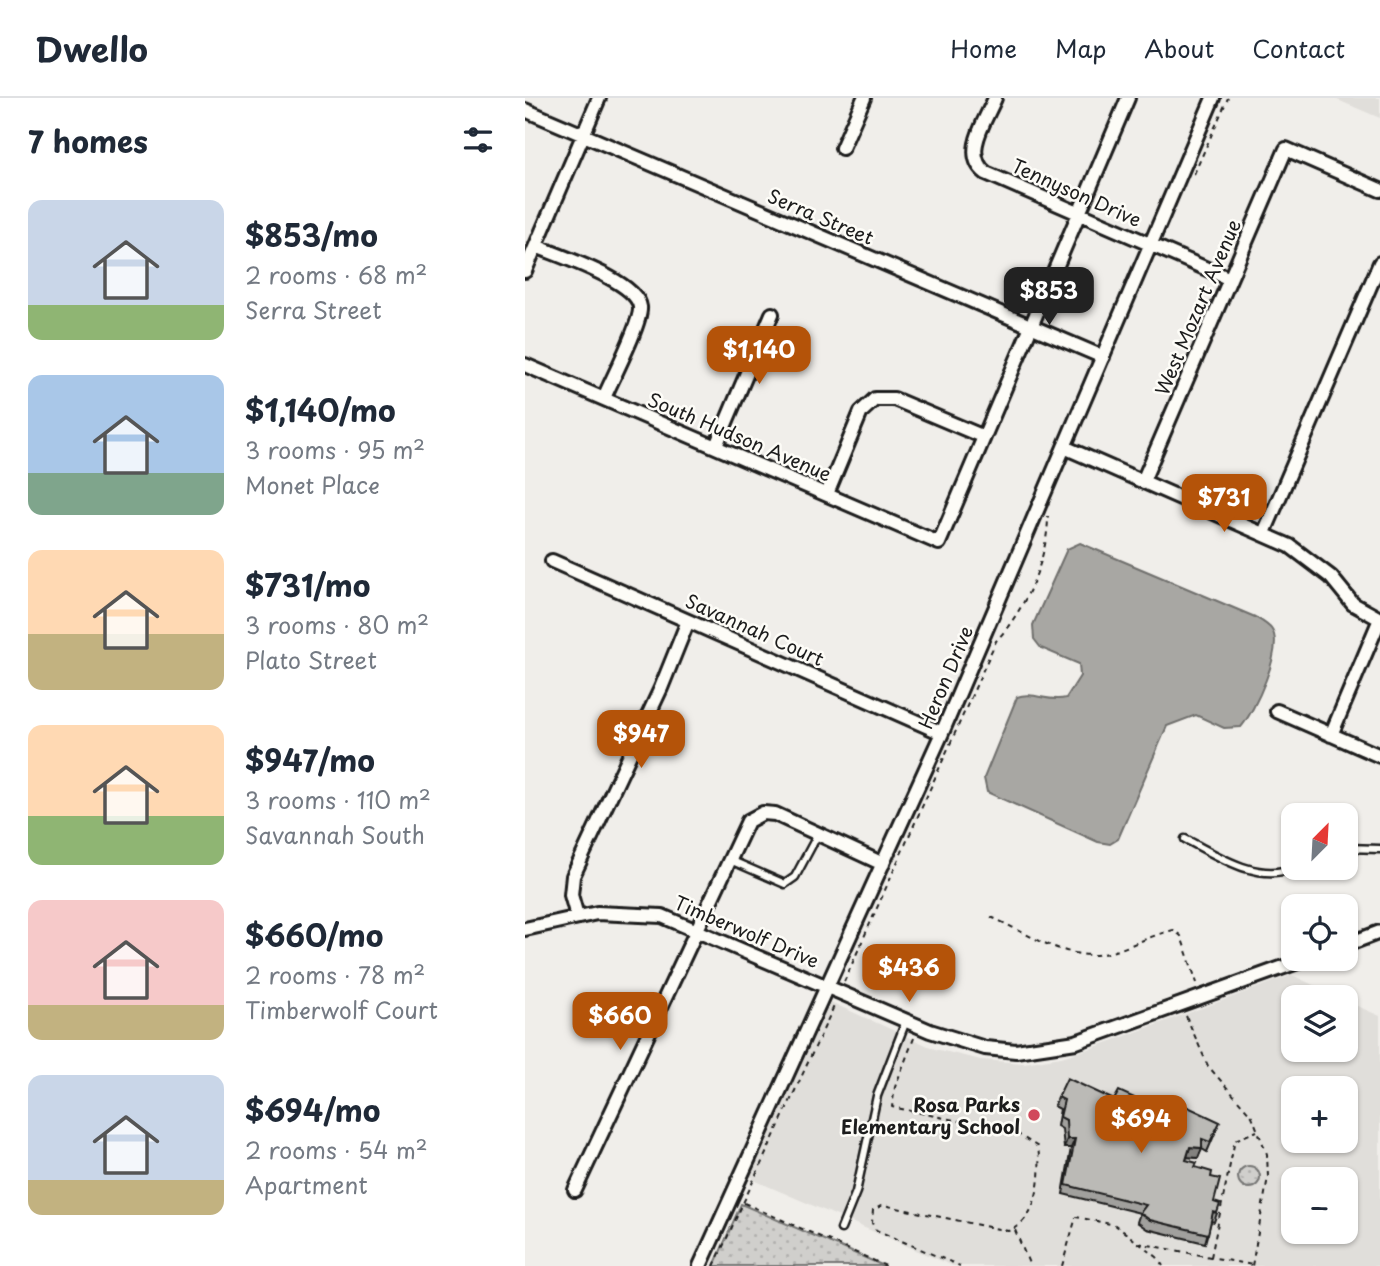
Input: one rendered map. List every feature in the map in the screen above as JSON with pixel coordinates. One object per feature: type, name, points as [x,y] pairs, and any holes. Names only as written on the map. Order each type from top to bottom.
[{"type":"street","points":[[525,271],[599,98]]},
{"type":"street","points":[[842,148],[864,98]]},
{"type":"street","name":"Tennyson Drive","points":[[995,98],[975,147],[980,168],[1230,279]]},
{"type":"street","points":[[827,494],[861,412],[875,399],[894,399],[984,437],[1128,98]]},
{"type":"street","name":"Heron Drive","points":[[700,1266],[942,733],[1213,98]]},
{"type":"street","name":"Serra Street","points":[[525,110],[1103,357]]},
{"type":"street","name":"West Mozart Avenue","points":[[1143,481],[1286,149],[1380,190]]},
{"type":"street","points":[[536,246],[626,286],[638,299],[640,315],[604,398]]},
{"type":"street","points":[[1264,533],[1380,263]]},
{"type":"street","points":[[716,446],[772,314]]},
{"type":"street","name":"South Hudson Avenue","points":[[525,365],[939,543],[984,437]]},
{"type":"street","points":[[1064,446],[1264,533],[1306,556],[1331,577],[1353,604],[1380,619],[1331,735]]},
{"type":"street","name":"Savannah Court","points":[[552,561],[942,733]]},
{"type":"street","points":[[577,916],[571,895],[573,876],[661,688],[688,621]]},
{"type":"street","points":[[1277,711],[1380,756]]},
{"type":"street","points":[[575,1190],[727,859],[743,827],[754,815],[775,814],[883,864]]},
{"type":"street","name":"Timberwolf Drive","points":[[525,929],[577,916],[640,913],[696,928],[907,1021],[959,1041],[985,1048],[1016,1051],[1076,1042],[1281,968]]},
{"type":"street","points":[[1358,940],[1380,932]]},
{"type":"lane","points":[[727,859],[785,884],[795,877],[817,834]]},
{"type":"lane","points":[[1185,839],[1247,869],[1281,872]]},
{"type":"lane","points":[[1358,848],[1380,849]]},
{"type":"lane","points":[[841,1229],[861,1174],[877,1096],[907,1021]]},
{"type":"path","points":[[1194,174],[1228,98]]},
{"type":"path","points":[[846,978],[996,640],[1014,622],[1048,541],[1048,511]]},
{"type":"path","points":[[991,917],[1068,952],[1090,955],[1106,954],[1174,930],[1181,936],[1197,983]]},
{"type":"path","points":[[714,1266],[835,1003]]},
{"type":"path","points":[[1137,1243],[1252,1265],[1268,1177],[1267,1154],[1252,1116],[1208,1066],[1184,1013]]},
{"type":"path","points":[[914,1038],[895,1087],[892,1107],[1016,1133],[1038,1147],[1042,1169],[1031,1210],[1026,1220],[1015,1229],[1008,1231],[883,1205],[873,1210],[871,1216],[876,1230],[960,1266]]},
{"type":"path","points":[[1211,1257],[1235,1140],[1258,1130]]},
{"type":"path","points":[[743,1203],[886,1266]]},
{"type":"path","points":[[1062,1266],[1076,1217],[1115,1225],[1157,1257],[1163,1266]]},
{"type":"path","points":[[1015,1229],[1030,1266]]},
{"type":"shaded area","points":[[1333,98],[1380,98],[1380,118]]},
{"type":"shaded area","points":[[1080,543],[1255,617],[1271,628],[1275,639],[1266,680],[1241,727],[1224,728],[1196,715],[1167,726],[1118,839],[1110,844],[1098,842],[987,792],[984,778],[1017,697],[1029,695],[1066,698],[1080,676],[1079,664],[1041,648],[1034,639],[1033,625],[1067,549]]},
{"type":"shaded area","name":"Rosa Parks Elementary School","points":[[1292,975],[1313,985],[1281,985],[1281,1062],[1358,1062],[1358,1006],[1380,1016],[1380,1266],[953,1266],[756,1181],[749,1174],[828,1001],[935,1049],[981,1060],[1024,1063],[1061,1057]]},
{"type":"shaded area","points":[[1249,1166],[1259,1173],[1260,1177],[1253,1187],[1249,1188],[1239,1181],[1238,1177],[1245,1167]]},
{"type":"shaded area","points":[[741,1204],[884,1266],[714,1266]]},
{"type":"building","points":[[1067,1078],[1114,1100],[1119,1091],[1165,1112],[1171,1099],[1220,1122],[1210,1142],[1202,1139],[1202,1148],[1190,1147],[1186,1160],[1197,1163],[1195,1167],[1212,1172],[1211,1177],[1220,1179],[1214,1202],[1220,1204],[1217,1213],[1213,1212],[1208,1234],[1150,1220],[1140,1213],[1146,1205],[1066,1185],[1075,1139],[1067,1139],[1066,1120],[1060,1117],[1064,1100],[1058,1097]]},
{"type":"place","name":"Rosa Parks Elementary School","points":[[1034,1115]]}]
